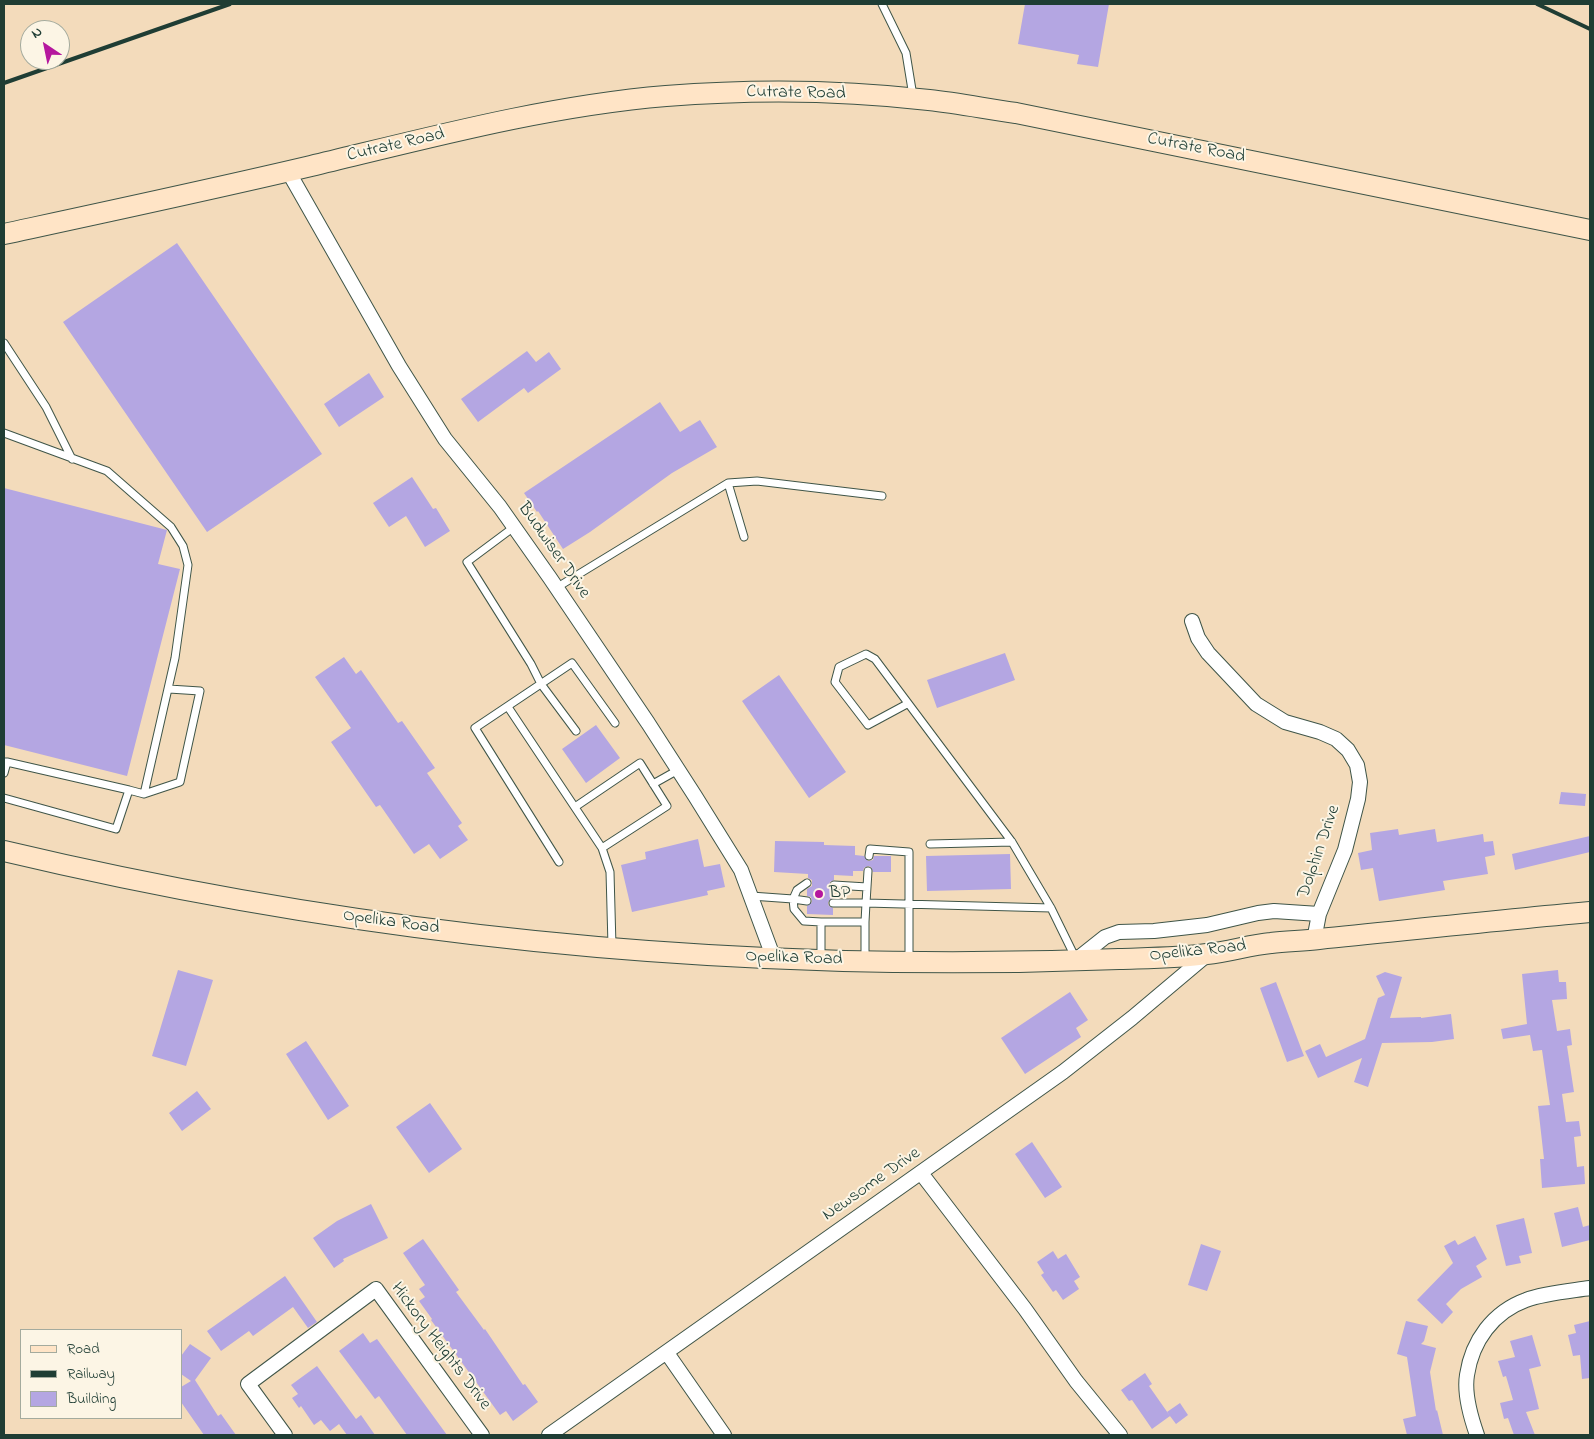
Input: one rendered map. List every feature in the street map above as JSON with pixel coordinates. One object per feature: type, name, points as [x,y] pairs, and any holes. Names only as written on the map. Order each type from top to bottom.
[{"type":"street","name":"Cutrate Road","points":[[4,234],[578,107],[665,96],[754,92],[914,98],[1016,113],[1590,230]]},
{"type":"street","name":"Budwiser Drive","points":[[288,172],[404,374],[445,439],[514,527],[556,588],[678,770],[741,870],[774,959]]},
{"type":"street","name":"Dolphin Drive","points":[[1192,621],[1198,638],[1208,653],[1256,704],[1285,722],[1320,732],[1336,739],[1348,750],[1357,765],[1360,782],[1358,799],[1345,850],[1318,914],[1314,940]]},
{"type":"street","name":"Opelika Road","points":[[4,851],[155,885],[347,918],[521,940],[774,959],[865,961],[1076,960],[1208,954],[1269,943],[1590,912]]},
{"type":"street","points":[[1076,960],[1105,937],[1119,932],[1154,931],[1207,925],[1274,911],[1318,914]]},
{"type":"street","name":"Newsome Drive","points":[[549,1435],[1063,1072],[1132,1018],[1208,954]]},
{"type":"street","points":[[921,1173],[1025,1309],[1076,1381],[1120,1435]]},
{"type":"street","points":[[1477,1435],[1469,1410],[1466,1376],[1475,1344],[1496,1316],[1526,1300],[1590,1288]]},
{"type":"street","name":"Hickory Heights Drive","points":[[285,1435],[248,1384],[376,1289],[482,1435]]},
{"type":"street","points":[[667,1353],[724,1435]]},
{"type":"lane","points":[[882,4],[906,53],[914,98]]},
{"type":"lane","points":[[4,343],[46,408],[72,459]]},
{"type":"lane","points":[[4,433],[107,471],[171,527],[184,546],[188,565],[169,689],[144,794]]},
{"type":"lane","points":[[556,588],[728,483],[757,481],[882,496]]},
{"type":"lane","points":[[728,483],[744,537]]},
{"type":"lane","points":[[514,527],[467,562],[531,664],[541,684],[576,730]]},
{"type":"lane","points":[[907,704],[868,725],[835,682],[839,666],[866,654],[875,659],[1012,842],[1051,908],[1076,960]]},
{"type":"lane","points":[[559,862],[476,728],[572,663],[615,723]]},
{"type":"lane","points":[[4,773],[5,762],[144,794],[180,782],[200,691],[169,689]]},
{"type":"lane","points":[[508,707],[602,848],[610,872],[612,948]]},
{"type":"lane","points":[[575,807],[640,763],[667,806],[602,848]]},
{"type":"lane","points":[[653,784],[678,770]]},
{"type":"lane","points":[[4,798],[116,829],[129,790]]},
{"type":"lane","points":[[930,844],[1012,842]]},
{"type":"lane","points":[[869,856],[870,849],[908,852],[909,961]]},
{"type":"lane","points":[[865,961],[868,871]]},
{"type":"lane","points":[[808,883],[797,890],[793,899],[794,909],[804,921],[865,922]]},
{"type":"lane","points":[[834,885],[867,888]]},
{"type":"lane","points":[[751,896],[807,901]]},
{"type":"lane","points":[[833,903],[1051,908]]},
{"type":"lane","points":[[820,922],[821,960]]},
{"type":"building","points":[[1025,4],[1109,4],[1098,67],[1077,64],[1079,55],[1018,44]]},
{"type":"building","points":[[177,243],[322,454],[207,532],[63,322]]},
{"type":"building","points":[[527,351],[536,362],[549,352],[561,369],[528,393],[524,388],[478,422],[461,399]]},
{"type":"building","points":[[369,373],[384,397],[339,427],[324,404]]},
{"type":"building","points":[[660,402],[680,432],[700,420],[717,447],[672,473],[563,549],[524,493]]},
{"type":"building","points":[[412,477],[433,509],[436,508],[450,531],[425,547],[406,516],[389,527],[373,503]]},
{"type":"building","points":[[4,488],[167,530],[158,564],[180,569],[127,776],[4,745]]},
{"type":"building","points":[[1005,653],[1015,680],[937,708],[927,680]]},
{"type":"building","points":[[344,657],[356,674],[361,670],[398,723],[402,721],[435,768],[427,773],[462,823],[458,826],[468,840],[440,859],[429,844],[414,854],[380,805],[376,807],[331,742],[351,728],[315,677]]},
{"type":"building","points":[[779,675],[846,772],[809,798],[742,701]]},
{"type":"building","points":[[596,725],[620,758],[586,783],[562,749]]},
{"type":"building","points":[[1561,792],[1586,794],[1585,806],[1559,804]]},
{"type":"building","points":[[1398,829],[1399,835],[1435,829],[1437,842],[1483,834],[1484,842],[1493,841],[1495,855],[1485,857],[1488,874],[1443,881],[1445,890],[1379,901],[1373,868],[1361,870],[1358,853],[1372,850],[1370,833]]},
{"type":"building","points":[[1590,836],[1590,852],[1515,870],[1512,854]]},
{"type":"building","points":[[698,839],[704,867],[720,864],[725,887],[707,891],[708,895],[632,912],[621,865],[646,859],[645,852]]},
{"type":"building","points":[[775,841],[824,842],[824,845],[855,846],[855,855],[864,856],[868,861],[873,860],[874,856],[891,856],[891,872],[873,872],[871,867],[868,866],[863,871],[853,871],[853,876],[834,875],[834,880],[829,885],[833,890],[833,898],[828,903],[833,908],[833,915],[807,914],[807,906],[812,902],[811,897],[807,896],[807,889],[812,886],[812,880],[808,878],[808,874],[774,872]]},
{"type":"building","points":[[1010,854],[1011,889],[927,891],[926,856]]},
{"type":"building","points":[[178,970],[213,980],[186,1066],[152,1056]]},
{"type":"building","points":[[1558,970],[1559,982],[1566,982],[1567,999],[1552,1000],[1557,1031],[1570,1029],[1572,1045],[1567,1046],[1574,1092],[1562,1094],[1566,1122],[1579,1121],[1581,1136],[1574,1137],[1577,1167],[1584,1166],[1585,1184],[1542,1188],[1540,1159],[1544,1159],[1538,1106],[1550,1105],[1542,1050],[1533,1051],[1530,1035],[1503,1039],[1501,1029],[1527,1024],[1522,974]]},
{"type":"building","points":[[1385,972],[1402,977],[1390,1018],[1421,1018],[1451,1014],[1454,1039],[1432,1042],[1382,1043],[1368,1087],[1354,1082],[1362,1058],[1318,1078],[1305,1051],[1320,1044],[1326,1057],[1365,1039],[1378,998],[1385,995],[1376,976]]},
{"type":"building","points":[[1276,982],[1304,1056],[1287,1062],[1260,988]]},
{"type":"building","points":[[1070,992],[1088,1020],[1076,1028],[1081,1037],[1025,1074],[1001,1038]]},
{"type":"building","points":[[306,1041],[349,1106],[328,1120],[286,1054]]},
{"type":"building","points":[[197,1091],[211,1109],[182,1131],[169,1113]]},
{"type":"building","points":[[430,1103],[462,1149],[429,1173],[396,1127]]},
{"type":"building","points":[[1032,1142],[1062,1187],[1045,1198],[1015,1154]]},
{"type":"building","points":[[371,1204],[388,1238],[343,1259],[344,1261],[334,1268],[313,1238],[337,1221]]},
{"type":"building","points":[[1578,1207],[1583,1227],[1590,1225],[1590,1240],[1562,1247],[1554,1213]]},
{"type":"building","points":[[1524,1218],[1532,1253],[1519,1256],[1521,1263],[1506,1266],[1496,1225]]},
{"type":"building","points":[[1475,1236],[1487,1259],[1476,1266],[1482,1277],[1461,1289],[1446,1304],[1453,1312],[1442,1324],[1417,1300],[1453,1263],[1444,1246],[1455,1240],[1458,1245]]},
{"type":"building","points":[[423,1239],[459,1290],[456,1292],[485,1329],[523,1385],[525,1384],[538,1402],[513,1421],[506,1411],[500,1415],[419,1301],[425,1297],[419,1289],[425,1285],[403,1253]]},
{"type":"building","points":[[1201,1244],[1221,1251],[1207,1291],[1188,1285]]},
{"type":"building","points":[[1053,1251],[1058,1259],[1066,1254],[1080,1277],[1074,1281],[1079,1289],[1063,1300],[1056,1290],[1053,1292],[1041,1275],[1044,1273],[1037,1262]]},
{"type":"building","points":[[285,1276],[317,1322],[308,1328],[293,1307],[253,1336],[249,1331],[221,1351],[207,1331]]},
{"type":"building","points":[[1406,1321],[1428,1326],[1424,1341],[1421,1344],[1436,1348],[1430,1372],[1436,1411],[1443,1435],[1407,1435],[1403,1419],[1416,1416],[1407,1357],[1397,1354]]},
{"type":"building","points":[[1590,1321],[1590,1378],[1582,1379],[1580,1355],[1573,1356],[1568,1335],[1576,1333],[1574,1325]]},
{"type":"building","points":[[363,1333],[370,1343],[377,1339],[447,1435],[407,1435],[379,1396],[375,1399],[339,1351]]},
{"type":"building","points":[[1532,1335],[1541,1366],[1529,1369],[1539,1409],[1526,1412],[1535,1435],[1514,1435],[1508,1418],[1504,1419],[1500,1403],[1513,1400],[1506,1376],[1503,1377],[1498,1361],[1515,1357],[1510,1341]]},
{"type":"building","points":[[190,1344],[211,1358],[195,1380],[218,1416],[221,1414],[236,1435],[204,1435],[182,1403],[182,1386],[191,1381],[182,1375],[182,1355]]},
{"type":"building","points":[[317,1366],[356,1419],[361,1415],[375,1435],[347,1435],[339,1424],[330,1431],[321,1420],[314,1425],[301,1406],[299,1408],[292,1398],[298,1394],[291,1385]]},
{"type":"building","points":[[1145,1373],[1152,1384],[1149,1386],[1170,1416],[1152,1429],[1132,1400],[1129,1401],[1121,1390]]},
{"type":"building","points":[[1180,1403],[1188,1415],[1176,1424],[1167,1412]]},
{"type":"railway","points":[[4,83],[230,4]]},
{"type":"railway","points":[[1537,4],[1590,29]]},
{"type":"place","name":"BP","points":[[819,894]]}]
